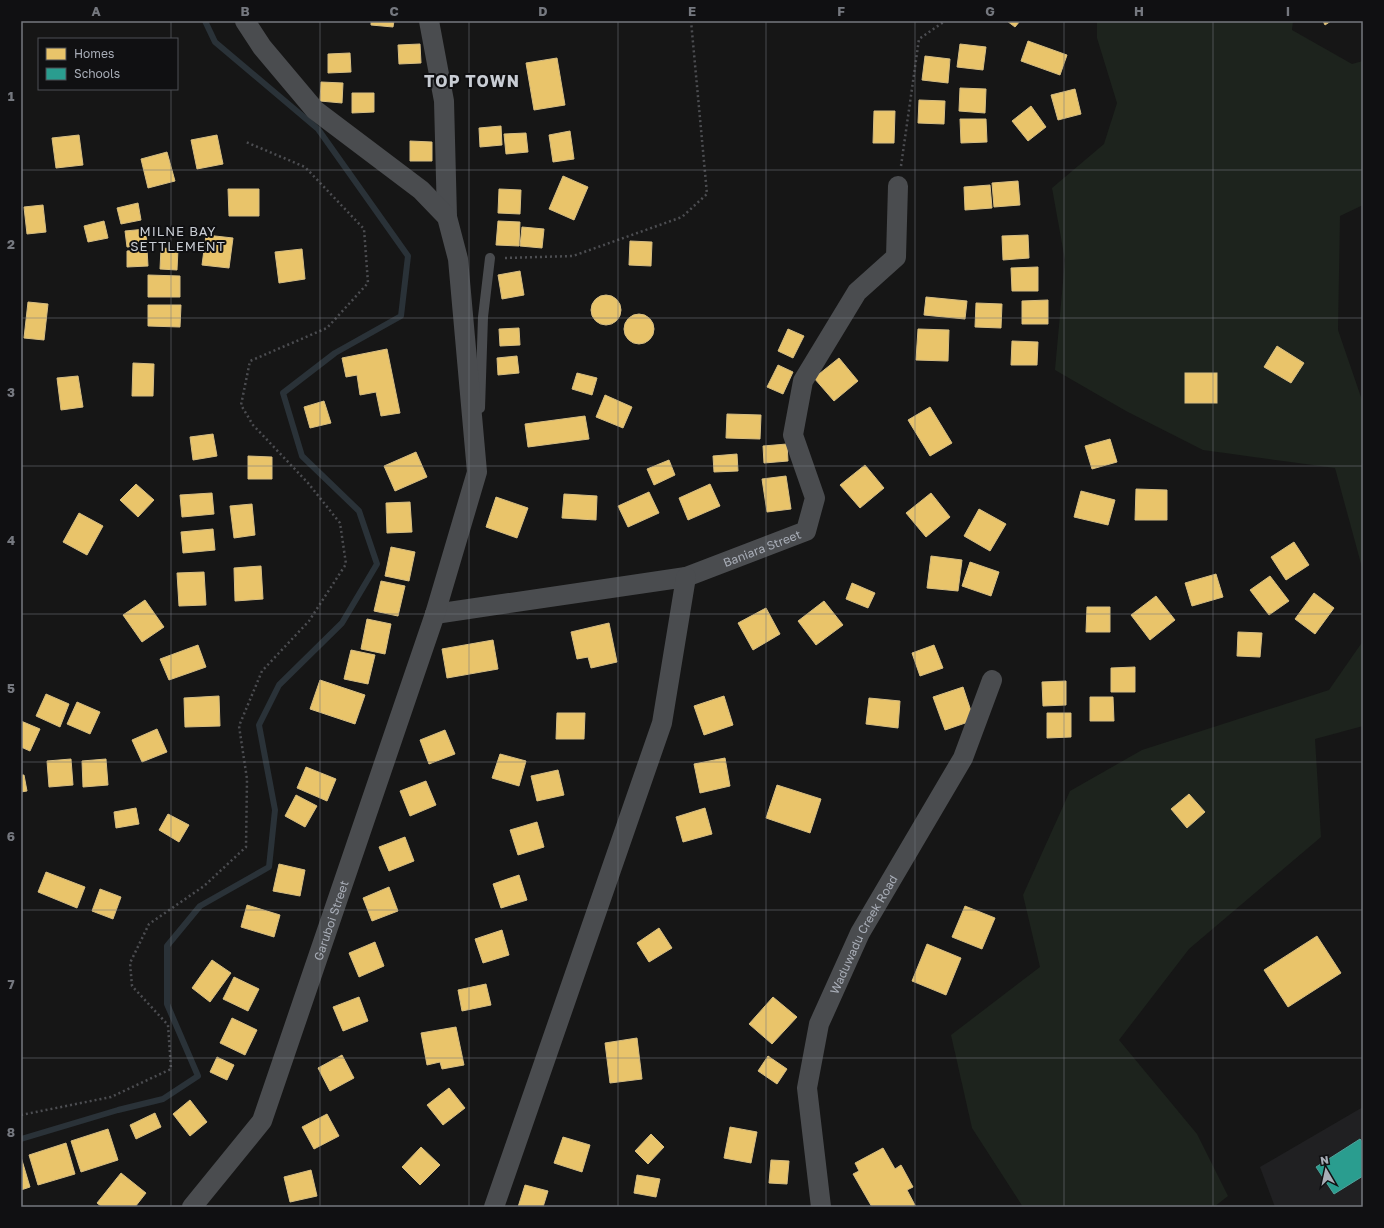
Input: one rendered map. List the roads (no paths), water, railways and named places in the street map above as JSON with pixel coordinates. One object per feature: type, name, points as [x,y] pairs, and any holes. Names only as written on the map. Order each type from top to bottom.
[{"type":"street","points":[[245,21],[262,47],[315,110],[421,190],[447,217]]},
{"type":"street","points":[[430,21],[444,100],[447,217],[458,259],[478,472]]},
{"type":"street","name":"Baniara Street","points":[[435,614],[686,577],[806,530],[815,498],[793,435],[803,381],[857,292],[896,257],[898,186]]},
{"type":"street","name":"Garuboi Street","points":[[192,1207],[262,1121],[435,614],[478,472]]},
{"type":"street","points":[[494,1207],[662,723],[686,577]]},
{"type":"street","name":"Waduwadu Creek Road","points":[[821,1207],[807,1088],[819,1024],[860,933],[963,758],[992,680]]},
{"type":"lane","points":[[478,472],[483,317],[490,258]]},
{"type":"waterway","points":[[21,1139],[118,1110],[163,1099],[198,1076],[167,1004],[167,946],[200,906],[269,867],[275,810],[259,725],[279,685],[342,623],[377,564],[359,511],[302,456],[283,393],[335,353],[401,316],[408,256],[318,129],[215,42],[205,21]]},
{"type":"district","name":"TOP TOWN","points":[[472,81]]},
{"type":"district","name":"MILNE BAY SETTLEMENT","points":[[178,238]]}]
